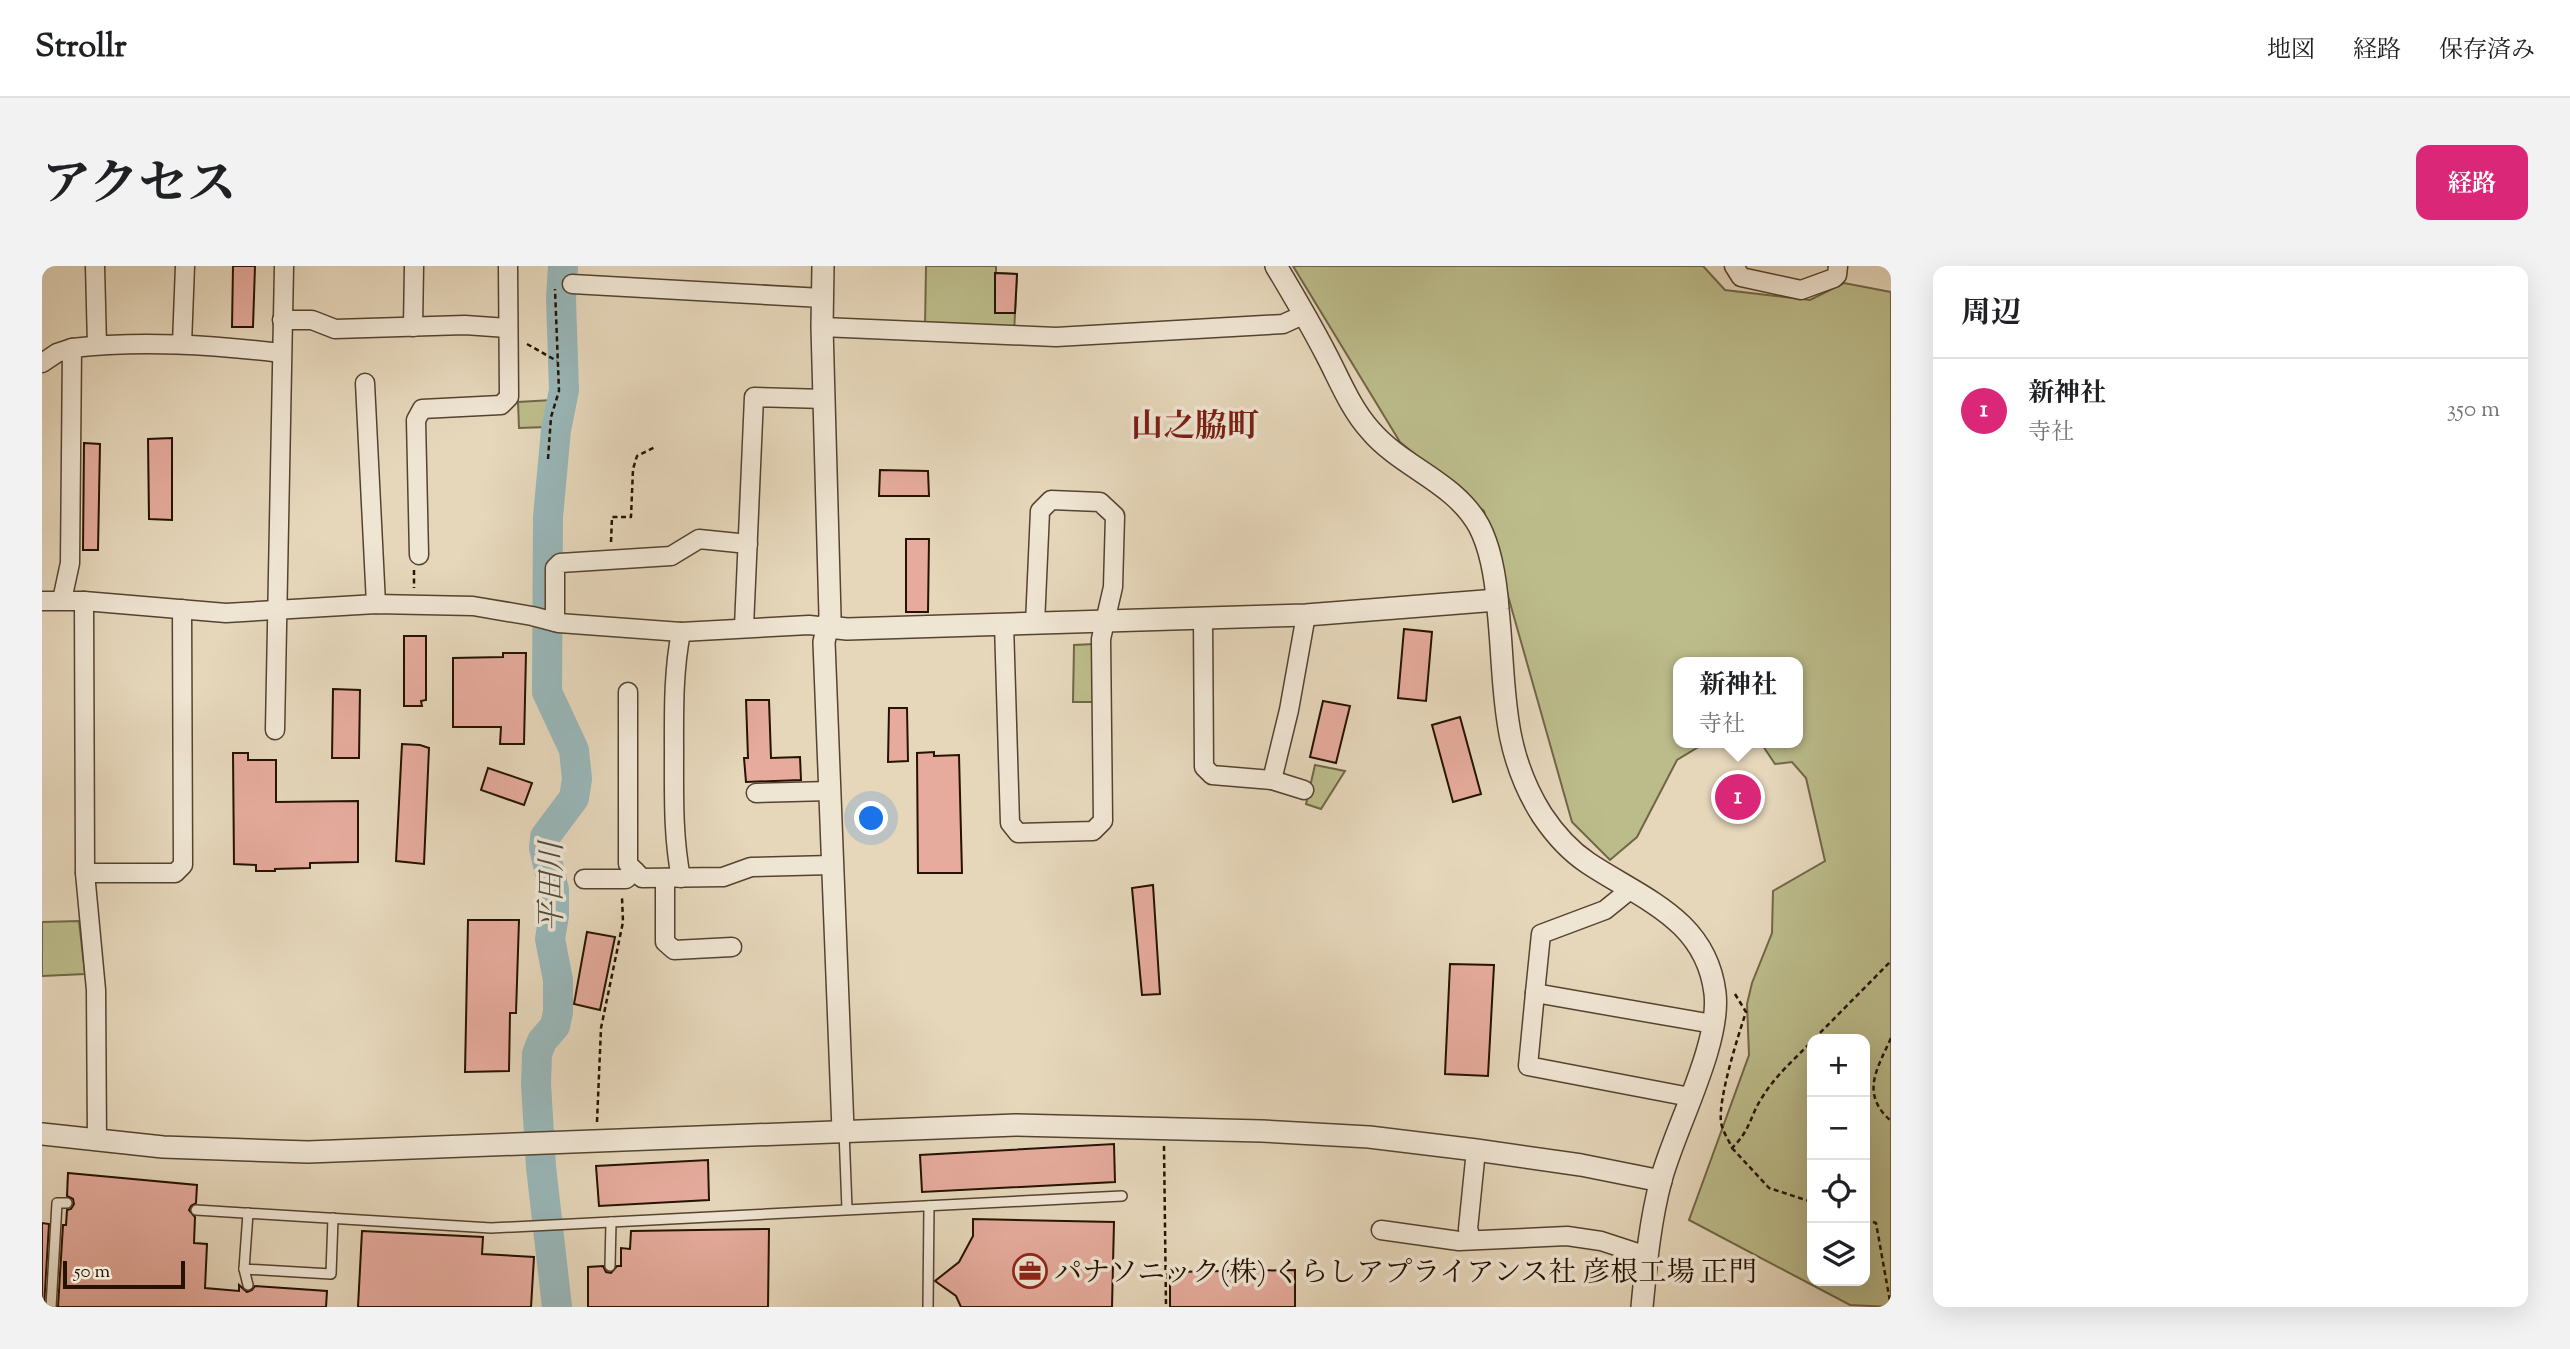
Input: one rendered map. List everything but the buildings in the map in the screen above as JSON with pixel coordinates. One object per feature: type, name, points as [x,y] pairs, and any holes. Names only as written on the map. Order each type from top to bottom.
[{"type":"street","points":[[95,266],[97,345]]},
{"type":"street","points":[[182,344],[185,266]]},
{"type":"street","points":[[275,730],[284,266]]},
{"type":"street","points":[[413,327],[414,266]]},
{"type":"street","points":[[419,555],[425,530],[416,420],[422,409],[501,405],[509,397],[508,266]]},
{"type":"street","points":[[823,266],[822,327],[830,550],[830,616],[824,642],[844,1130]]},
{"type":"street","points":[[1276,266],[1366,426],[1397,457],[1449,489],[1479,526],[1489,551],[1497,600],[1511,746],[1541,813],[1566,844],[1586,862],[1663,909],[1682,925],[1702,951],[1715,993],[1713,1024],[1661,1181],[1647,1256],[1642,1307]]},
{"type":"street","points":[[1734,266],[1741,277],[1801,290],[1834,278],[1838,266]]},
{"type":"street","points":[[564,283],[822,298]]},
{"type":"street","points":[[822,327],[1056,337],[1283,324],[1305,314]]},
{"type":"street","points":[[282,320],[312,320],[335,329],[466,325],[507,332]]},
{"type":"street","points":[[44,357],[72,348],[97,345],[227,346],[281,354]]},
{"type":"street","points":[[62,600],[70,563],[72,348]]},
{"type":"street","points":[[365,383],[376,604]]},
{"type":"street","points":[[744,627],[754,397],[825,399]]},
{"type":"street","points":[[1004,624],[1010,822],[1018,833],[1093,831],[1103,821],[1101,639],[1113,587],[1115,516],[1100,502],[1051,500],[1041,511],[1035,624]]},
{"type":"street","points":[[549,620],[555,568],[560,563],[671,556],[699,540],[748,544]]},
{"type":"street","points":[[42,601],[84,601],[226,612],[376,604],[473,606],[549,620],[681,632],[809,625],[846,629],[1306,615],[1497,600]]},
{"type":"street","points":[[84,601],[85,873],[96,990],[97,1141]]},
{"type":"street","points":[[85,873],[175,873],[183,865],[182,609]]},
{"type":"street","points":[[1272,780],[1289,710],[1306,615]]},
{"type":"street","points":[[1203,619],[1204,767],[1212,775],[1272,780],[1304,790]]},
{"type":"street","points":[[681,632],[674,666],[675,847],[665,942],[674,950],[732,947]]},
{"type":"street","points":[[628,692],[628,875]]},
{"type":"street","points":[[756,793],[830,791]]},
{"type":"street","points":[[584,878],[628,875],[642,878],[723,877],[751,867],[832,865]]},
{"type":"street","points":[[1631,889],[1605,910],[1541,934],[1528,1066],[1690,1097]]},
{"type":"street","points":[[1535,993],[1713,1024]]},
{"type":"street","points":[[42,1135],[163,1147],[308,1152],[1016,1125],[1164,1128],[1368,1137],[1581,1165],[1661,1181]]},
{"type":"street","points":[[1472,1240],[1468,1229],[1476,1150]]},
{"type":"street","points":[[1381,1230],[1459,1241],[1567,1236],[1601,1241],[1647,1256]]},
{"type":"lane","points":[[844,1130],[847,1209]]},
{"type":"lane","points":[[196,1210],[491,1228],[1122,1196]]},
{"type":"lane","points":[[51,1307],[57,1203],[67,1203]]},
{"type":"lane","points":[[928,1307],[929,1206]]},
{"type":"lane","points":[[248,1213],[244,1269],[248,1285]]},
{"type":"lane","points":[[244,1269],[331,1274],[333,1219]]},
{"type":"lane","points":[[610,1266],[611,1222]]},
{"type":"path","points":[[548,459],[551,417],[559,391],[564,283]]},
{"type":"path","points":[[507,332],[558,362]]},
{"type":"path","points":[[611,559],[612,517],[631,516],[633,469],[638,456],[655,447]]},
{"type":"path","points":[[415,605],[413,562],[419,555]]},
{"type":"path","points":[[597,1142],[601,1028],[623,922],[628,875]]},
{"type":"path","points":[[1819,1034],[1891,961]]},
{"type":"path","points":[[1731,988],[1746,1012],[1722,1106],[1721,1124],[1732,1148],[1769,1188],[1807,1200]]},
{"type":"path","points":[[1891,1038],[1872,1081],[1880,1112],[1891,1121]]},
{"type":"path","points":[[1732,1148],[1746,1135],[1760,1100],[1772,1083],[1807,1046]]},
{"type":"path","points":[[1164,1128],[1166,1307]]},
{"type":"path","points":[[1870,1221],[1876,1223],[1891,1307]]},
{"type":"green space","points":[[926,266],[996,266],[996,273],[1017,274],[1014,333],[925,327]]},
{"type":"green space","points":[[1293,266],[1703,266],[1725,290],[1810,300],[1844,283],[1891,292],[1891,1307],[1850,1305],[1814,1286],[1870,1286],[1870,1034],[1807,1034],[1807,1282],[1689,1220],[1749,1055],[1747,1004],[1752,983],[1772,933],[1773,891],[1825,861],[1806,778],[1792,762],[1775,764],[1764,748],[1803,748],[1803,657],[1673,657],[1673,748],[1697,748],[1677,760],[1637,837],[1610,860],[1572,822],[1484,511],[1400,442]]},
{"type":"green space","points":[[552,400],[547,427],[519,428],[518,402]]},
{"type":"green space","points":[[1094,644],[1095,702],[1073,702],[1074,645]]},
{"type":"green space","points":[[1315,765],[1345,771],[1321,809],[1306,804]]},
{"type":"green space","points":[[79,921],[85,974],[42,976],[42,922]]},
{"type":"waterway","name":"平田川","points":[[557,1307],[541,1167],[536,1084],[537,1054],[542,1041],[555,1026],[558,1012],[558,980],[550,939],[554,890],[544,848],[545,837],[574,798],[577,779],[574,750],[547,692],[548,517],[556,430],[564,390],[561,299],[563,266]]},
{"type":"place","name":"新神社","points":[[1738,797]]},
{"type":"place","name":"パナソニック(株) くらしアプライアンス社 彦根工場 正門","points":[[1030,1271]]},
{"type":"district","name":"山之脇町","points":[[1195,425]]}]
